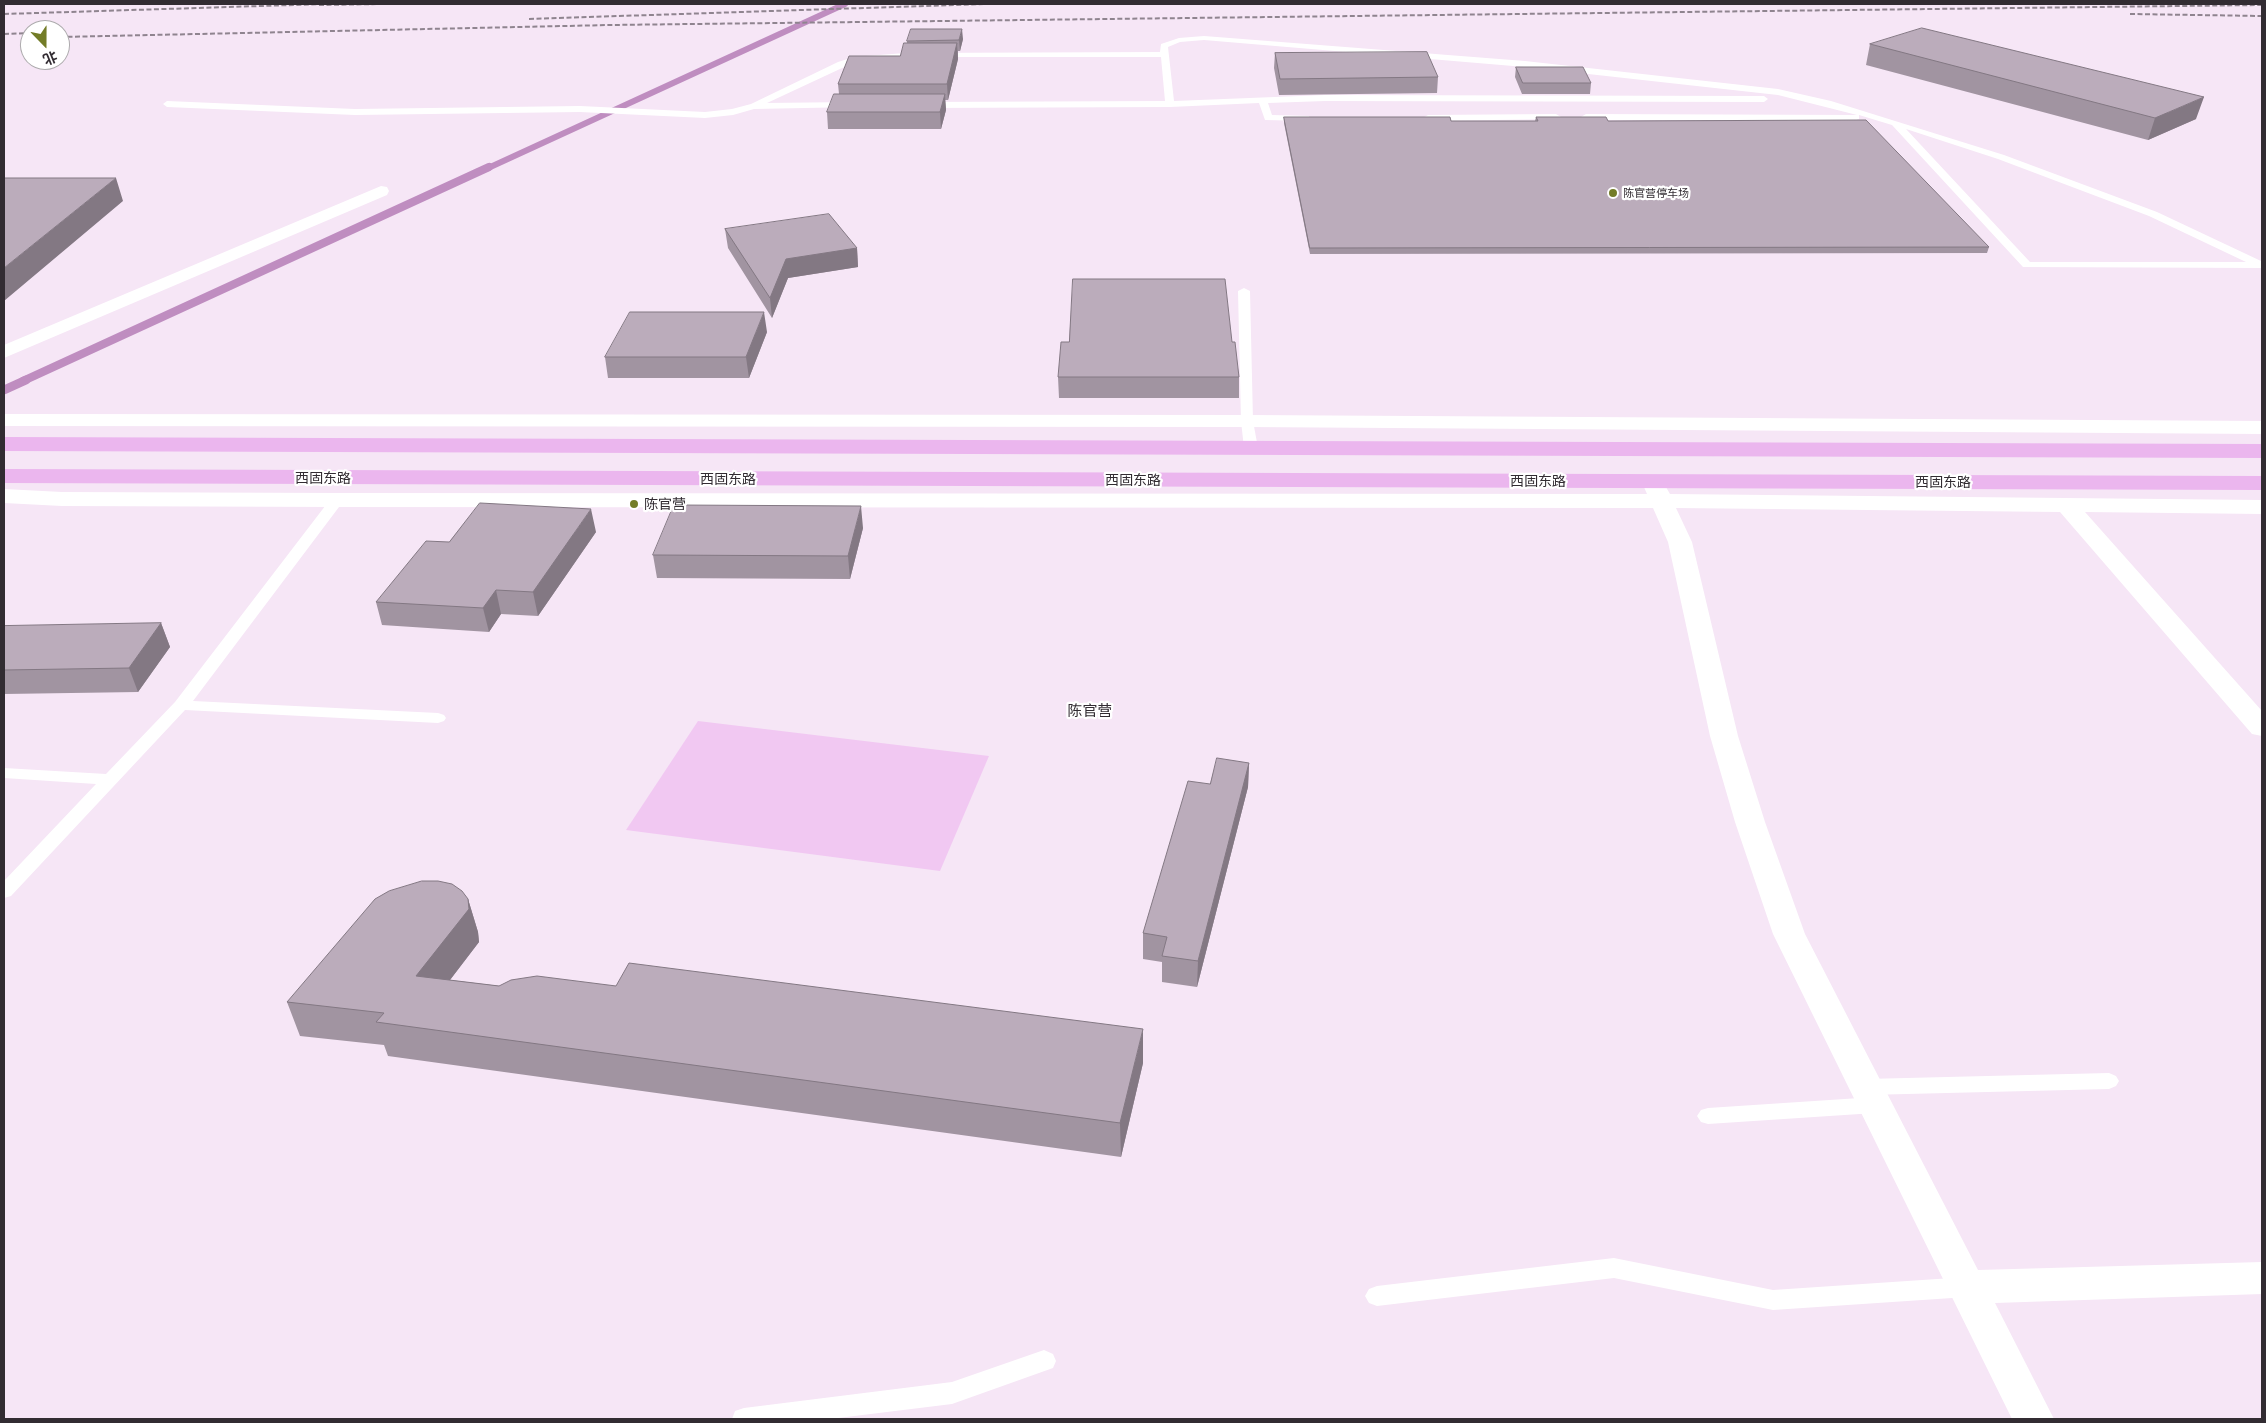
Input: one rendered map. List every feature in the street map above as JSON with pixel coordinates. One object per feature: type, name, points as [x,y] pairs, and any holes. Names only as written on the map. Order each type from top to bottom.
[{"type":"main road","points":[[4,444],[2262,451]]},
{"type":"main road","name":"西固东路","points":[[4,476],[1657,491],[2262,483]]},
{"type":"street","points":[[4,352],[381,191]]},
{"type":"street","points":[[4,420],[1247,421],[2262,428]]},
{"type":"street","points":[[1657,491],[1680,542],[1724,736],[1750,822],[1789,934],[2033,1419]]},
{"type":"street","points":[[4,496],[72,499],[337,500],[1657,491],[2066,505],[2262,507]]},
{"type":"street","points":[[2066,505],[2262,728]]},
{"type":"street","points":[[1967,1287],[2262,1278]]},
{"type":"lane","points":[[1170,104],[1164,46],[1170,43],[1204,38],[1525,64],[1778,92],[1875,117],[2001,157],[2153,214],[2262,265]]},
{"type":"lane","points":[[167,104],[355,112],[580,109],[704,115],[733,112],[754,106],[841,64],[870,57],[905,55],[1166,54]]},
{"type":"lane","points":[[917,105],[1170,104],[1263,102],[1326,98],[1811,99]]},
{"type":"lane","points":[[1263,102],[1268,118],[1318,118]]},
{"type":"lane","points":[[754,106],[858,105]]},
{"type":"lane","points":[[1418,118],[1875,117]]},
{"type":"lane","points":[[1895,123],[2027,265],[2262,265]]},
{"type":"lane","points":[[1244,291],[1247,421],[1251,448]]},
{"type":"lane","points":[[4,892],[182,705],[337,500]]},
{"type":"lane","points":[[182,705],[438,718]]},
{"type":"lane","points":[[4,773],[110,780]]},
{"type":"lane","points":[[1708,1116],[1870,1096],[2109,1081]]},
{"type":"lane","points":[[1377,1296],[1614,1268],[1772,1300],[1967,1287]]},
{"type":"lane","points":[[744,1419],[952,1394],[1044,1362]]},
{"type":"shaded area","points":[[698,721],[989,756],[940,871],[626,830]]},
{"type":"building","points":[[1922,28],[2204,97],[2155,118],[1870,44]]},
{"type":"building","points":[[911,29],[962,29],[959,40],[907,41]]},
{"type":"building","points":[[904,43],[957,43],[947,84],[838,84],[849,56],[900,56]]},
{"type":"building","points":[[1427,52],[1438,77],[1280,79],[1275,53]]},
{"type":"building","points":[[1516,67],[1583,67],[1591,83],[1523,83]]},
{"type":"building","points":[[834,94],[945,94],[940,112],[827,112]]},
{"type":"building","name":"陈官营停车场","points":[[1284,117],[1450,117],[1451,121],[1538,121],[1536,117],[1606,117],[1608,121],[1866,120],[1989,247],[1310,248]]},
{"type":"building","points":[[4,178],[116,178],[4,268]]},
{"type":"building","points":[[829,214],[857,248],[786,259],[770,298],[725,229]]},
{"type":"building","points":[[1073,279],[1225,279],[1232,342],[1235,342],[1239,377],[1058,377],[1061,342],[1069,342]]},
{"type":"building","points":[[630,312],[764,312],[746,357],[605,357]]},
{"type":"building","points":[[480,503],[591,509],[533,592],[496,590],[483,608],[376,602],[426,541],[449,542]]},
{"type":"building","points":[[674,505],[861,506],[848,556],[653,555]]},
{"type":"building","points":[[161,623],[129,668],[4,670],[4,626]]},
{"type":"building","points":[[1217,758],[1249,763],[1198,961],[1162,956],[1167,937],[1143,933],[1188,781],[1210,784]]},
{"type":"building","points":[[422,881],[438,881],[452,884],[462,891],[468,899],[469,909],[416,976],[499,986],[511,980],[537,976],[616,986],[629,963],[1143,1029],[1120,1123],[376,1022],[384,1013],[287,1002],[375,899],[389,891]]},
{"type":"waterway","points":[[486,169],[845,4]]},
{"type":"waterway","points":[[23,381],[489,167]]},
{"type":"waterway","points":[[4,390],[26,380]]},
{"type":"railway","points":[[4,14],[325,4]]},
{"type":"railway","points":[[319,5],[382,4]]},
{"type":"railway","points":[[529,19],[984,4]]},
{"type":"railway","points":[[70,37],[610,25],[2262,5]]},
{"type":"railway","points":[[2130,14],[2262,16]]},
{"type":"railway","points":[[4,34],[20,33]]},
{"type":"place","name":"陈官营停车场","points":[[1613,193]]},
{"type":"place","name":"陈官营","points":[[634,504]]},
{"type":"district","name":"陈官营","points":[[1090,711]]}]
